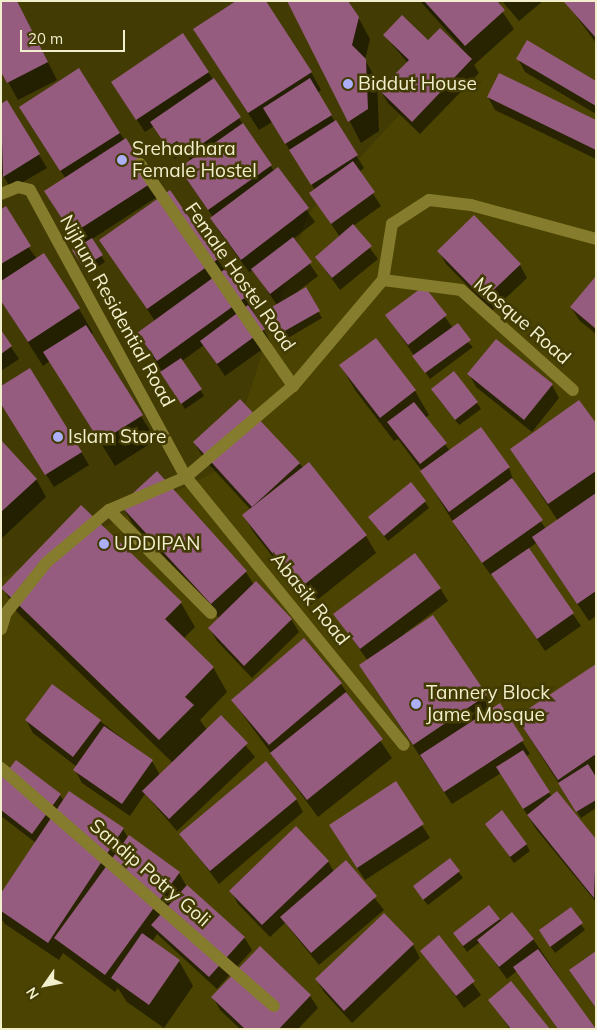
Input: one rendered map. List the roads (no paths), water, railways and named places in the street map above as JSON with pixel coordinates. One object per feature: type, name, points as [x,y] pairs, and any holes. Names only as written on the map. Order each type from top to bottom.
[{"type":"street","name":"Female Hostel Road","points":[[140,164],[293,386]]},
{"type":"street","name":"Nijhum Residential Road","points":[[1,194],[18,187],[30,190],[186,477]]},
{"type":"street","points":[[1,629],[6,613],[47,562],[108,510],[186,477],[293,386],[384,280],[392,224],[429,200],[471,205],[596,240]]},
{"type":"street","name":"Mosque Road","points":[[384,280],[460,290],[573,390]]},
{"type":"street","name":"Abasik Road","points":[[186,477],[404,745]]},
{"type":"street","points":[[108,510],[212,613]]},
{"type":"street","name":"Sandip Potry Goli","points":[[1,768],[274,1006]]},
{"type":"place","name":"Biddut House","points":[[348,84]]},
{"type":"place","name":"Srehadhara Female Hostel","points":[[122,160]]},
{"type":"place","name":"Islam Store","points":[[58,437]]},
{"type":"place","name":"UDDIPAN","points":[[104,544]]},
{"type":"place","name":"Tannery Block Jame Mosque","points":[[416,704]]}]
